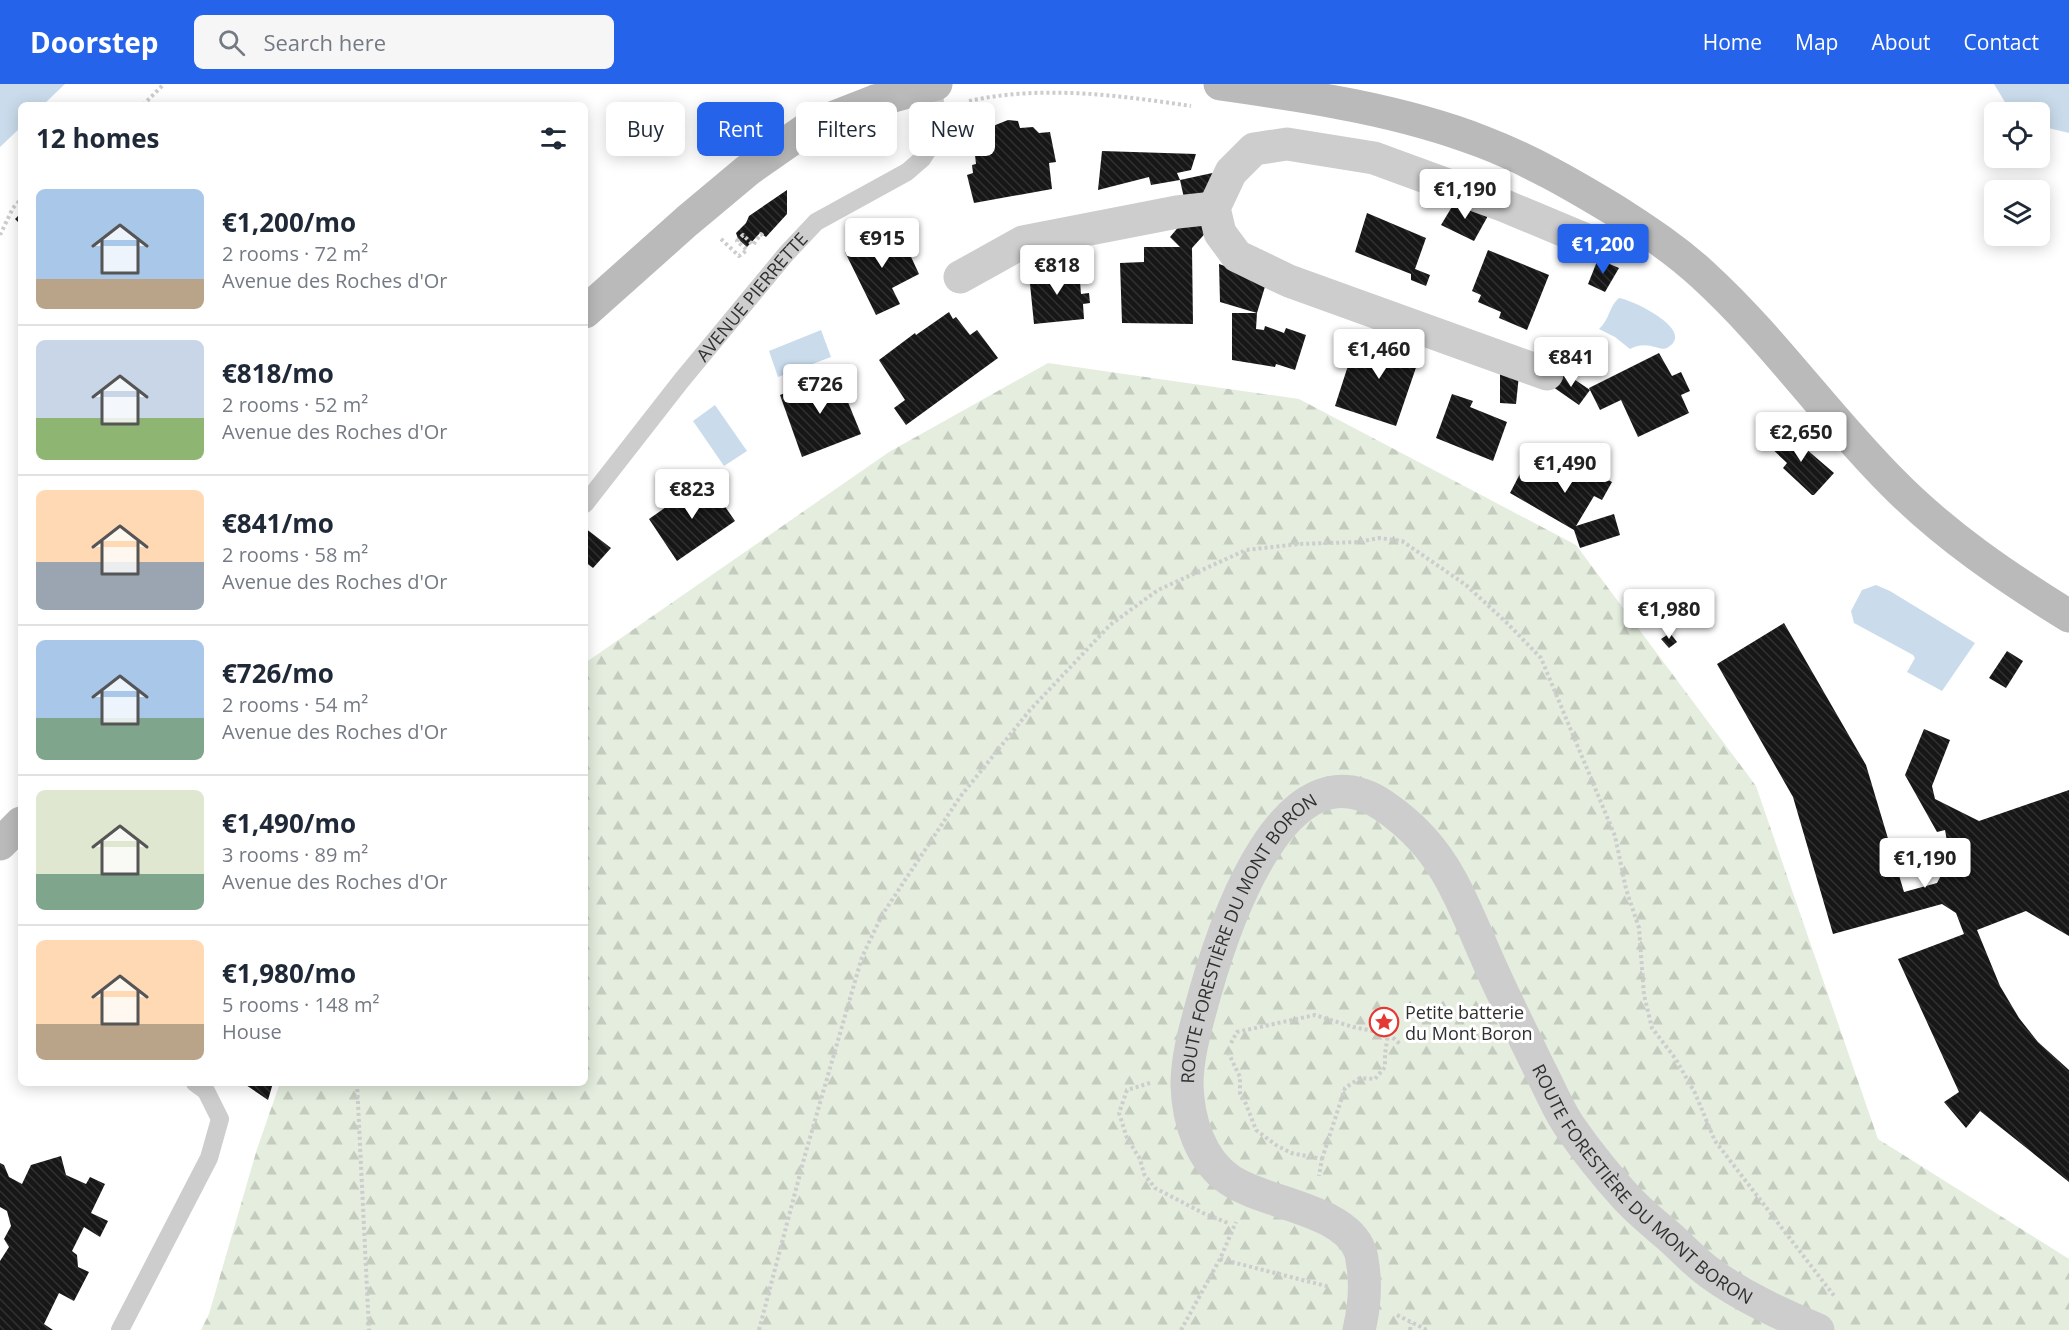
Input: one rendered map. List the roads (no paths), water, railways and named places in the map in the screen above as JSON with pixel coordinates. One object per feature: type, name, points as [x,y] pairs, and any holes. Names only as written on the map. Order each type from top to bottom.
[{"type":"main road","points":[[588,309],[740,177],[812,126],[875,101],[935,92]]},
{"type":"main road","points":[[1209,95],[1283,93],[1405,117],[1481,141],[1569,182],[1670,247],[1737,307],[1842,429],[1892,483],[1960,543],[2018,585],[2069,616]]},
{"type":"main road","points":[[0,844],[18,826]]},
{"type":"street","points":[[1547,374],[1289,281],[1238,256],[1220,233],[1214,208],[1231,172],[1254,149],[1287,144],[1374,158],[1505,206],[1596,244],[1618,240],[1637,225]]},
{"type":"street","points":[[960,277],[1023,242],[1177,212],[1214,208]]},
{"type":"street","name":"ROUTE FORESTIÈRE DU MONT BORON","points":[[1359,1330],[1365,1296],[1360,1250],[1344,1229],[1324,1210],[1249,1191],[1227,1179],[1211,1162],[1199,1143],[1192,1123],[1187,1082],[1191,1044],[1207,987],[1242,891],[1261,854],[1288,819],[1315,796],[1335,790],[1358,792],[1378,802],[1399,816],[1431,848],[1451,879],[1506,1001],[1568,1125],[1625,1197],[1709,1272],[1768,1308],[1818,1330]]},
{"type":"lane","name":"AVENUE PIERRETTE","points":[[588,500],[681,381],[816,222],[908,172],[922,159],[933,142],[936,125],[935,92]]},
{"type":"lane","points":[[120,1330],[209,1158],[220,1119],[206,1091],[199,1086]]},
{"type":"water","points":[[0,84],[65,84],[46,102],[18,102],[18,130],[0,147]]},
{"type":"water","points":[[1994,84],[2069,84],[2069,133],[2050,128],[2050,102],[2005,102]]},
{"type":"water","points":[[1619,298],[1637,304],[1660,317],[1675,333],[1674,341],[1664,349],[1642,345],[1630,349],[1615,337],[1599,329]]},
{"type":"water","points":[[821,330],[831,357],[778,377],[769,351]]},
{"type":"water","points":[[715,405],[747,451],[724,466],[693,421]]},
{"type":"water","points":[[1876,585],[1890,591],[1975,643],[1942,691],[1907,672],[1915,658],[1913,655],[1854,623],[1851,611],[1862,590]]},
{"type":"place","name":"Petite batterie du Mont Boron","points":[[1384,1022]]}]
